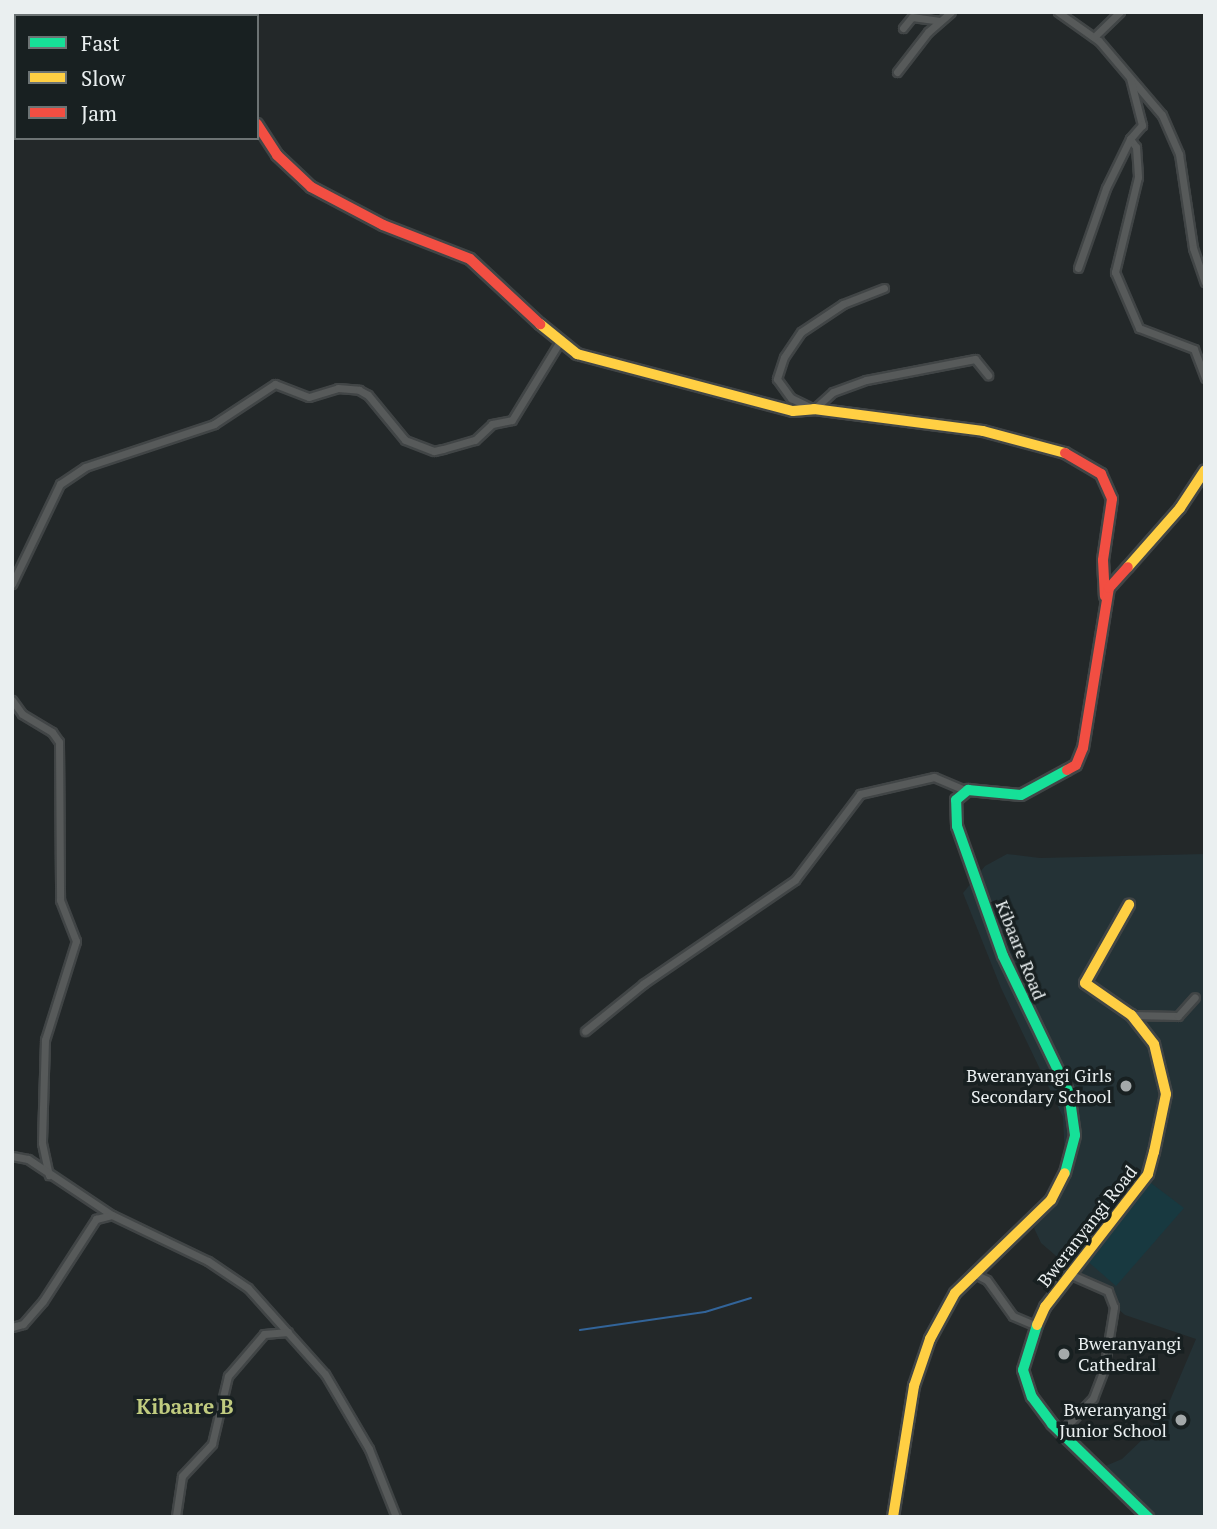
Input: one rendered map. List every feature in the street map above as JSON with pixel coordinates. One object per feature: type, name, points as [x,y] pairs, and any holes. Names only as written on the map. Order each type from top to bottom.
[{"type":"street","points":[[897,72],[951,12]]},
{"type":"street","points":[[1058,12],[1094,37],[1161,115],[1176,143],[1190,207],[1193,248],[1205,282]]},
{"type":"street","points":[[1094,37],[1120,12]]},
{"type":"street","points":[[903,28],[912,17],[940,22]]},
{"type":"street","points":[[1078,268],[1106,199],[1106,188],[1130,139],[1142,125],[1130,78]]},
{"type":"street","points":[[259,127],[277,155],[311,187],[396,231],[470,259],[559,343],[577,354],[793,411],[814,409],[1041,443],[1094,467],[1112,499],[1103,559],[1105,597],[1083,748],[1076,765],[1021,795],[965,790],[934,777],[860,794],[795,880],[643,985],[585,1031]]},
{"type":"street","points":[[1130,139],[1136,147],[1138,177],[1134,205],[1118,247],[1117,278],[1128,293],[1130,312],[1139,328],[1194,349],[1205,378]]},
{"type":"street","points":[[814,409],[792,398],[779,383],[792,343],[811,323],[884,288]]},
{"type":"street","points":[[12,584],[60,484],[85,467],[214,424],[275,384],[309,397],[338,388],[359,390],[368,395],[388,424],[405,440],[433,451],[443,449],[475,440],[492,424],[512,421],[542,364],[559,343]]},
{"type":"street","points":[[814,409],[833,392],[899,373],[975,359],[988,375]]},
{"type":"street","points":[[1105,597],[1113,581],[1180,508],[1205,470]]},
{"type":"street","points":[[12,700],[22,714],[52,732],[59,743],[58,884],[76,941],[44,1047],[42,1143],[49,1176]]},
{"type":"street","name":"Kibaare Road","points":[[892,1517],[920,1360],[949,1300],[1034,1220],[1057,1192],[1068,1165],[1076,1122],[1069,1093],[1003,956],[957,826],[956,800],[965,790]]},
{"type":"street","name":"Bweranyangi Road","points":[[1129,905],[1085,984],[1130,1015],[1150,1036],[1166,1088],[1154,1152],[1148,1174],[1068,1274],[1036,1326],[1024,1361],[1024,1378],[1037,1406],[1148,1517]]},
{"type":"street","points":[[1130,1015],[1178,1016],[1195,997]]},
{"type":"street","points":[[12,1156],[28,1159],[49,1176],[112,1215],[208,1261],[248,1288],[288,1332],[345,1405],[381,1475],[396,1517]]},
{"type":"street","points":[[12,1327],[23,1324],[43,1301],[96,1219],[112,1215]]},
{"type":"street","points":[[975,1274],[987,1280],[1013,1316],[1036,1326]]},
{"type":"street","points":[[1061,1432],[1093,1398],[1104,1369],[1114,1307],[1108,1291],[1068,1274]]},
{"type":"street","points":[[176,1516],[182,1476],[212,1444],[228,1376],[264,1334],[288,1332]]},
{"type":"shaded area","name":"Bweranyangi Girls Secondary School","points":[[1007,854],[1040,858],[1205,854],[1205,1517],[1146,1517],[1103,1467],[1122,1459],[1147,1435],[1168,1405],[1196,1339],[1125,1315],[1041,1243],[1034,1228],[1055,1198],[1065,1160],[1063,1117],[1001,988],[963,893],[985,866]]},
{"type":"shaded area","points":[[1147,1180],[1184,1208],[1116,1286],[1085,1259]]},
{"type":"waterway","points":[[580,1330],[705,1312],[751,1298]]},
{"type":"traffic: fast","points":[[1065,1173],[1075,1135],[1069,1093],[1003,956],[957,826],[956,800],[968,790],[1021,795],[1067,770]]},
{"type":"traffic: fast","points":[[1037,1325],[1023,1370],[1032,1397],[1052,1424],[1148,1517]]},
{"type":"traffic: slow","points":[[540,324],[577,354],[793,411],[814,409],[983,431],[1065,453]]},
{"type":"traffic: slow","points":[[1128,567],[1180,508],[1205,470]]},
{"type":"traffic: slow","points":[[1037,1325],[1045,1307],[1148,1174],[1154,1152],[1166,1094],[1154,1044],[1131,1015],[1085,983],[1129,905]]},
{"type":"traffic: slow","points":[[893,1517],[914,1386],[930,1339],[955,1293],[1051,1200],[1065,1173]]},
{"type":"traffic: jam","points":[[259,127],[277,155],[311,187],[383,225],[470,259],[540,324]]},
{"type":"traffic: jam","points":[[1065,453],[1101,474],[1112,499],[1103,560],[1105,596]]},
{"type":"traffic: jam","points":[[1067,770],[1076,765],[1083,748],[1109,588],[1128,567]]},
{"type":"place","name":"Bweranyangi Girls Secondary School","points":[[1126,1086]]},
{"type":"place","name":"Bweranyangi Cathedral","points":[[1064,1354]]},
{"type":"place","name":"Bweranyangi Junior School","points":[[1181,1420]]},
{"type":"district","name":"Kibaare B","points":[[185,1406]]}]
